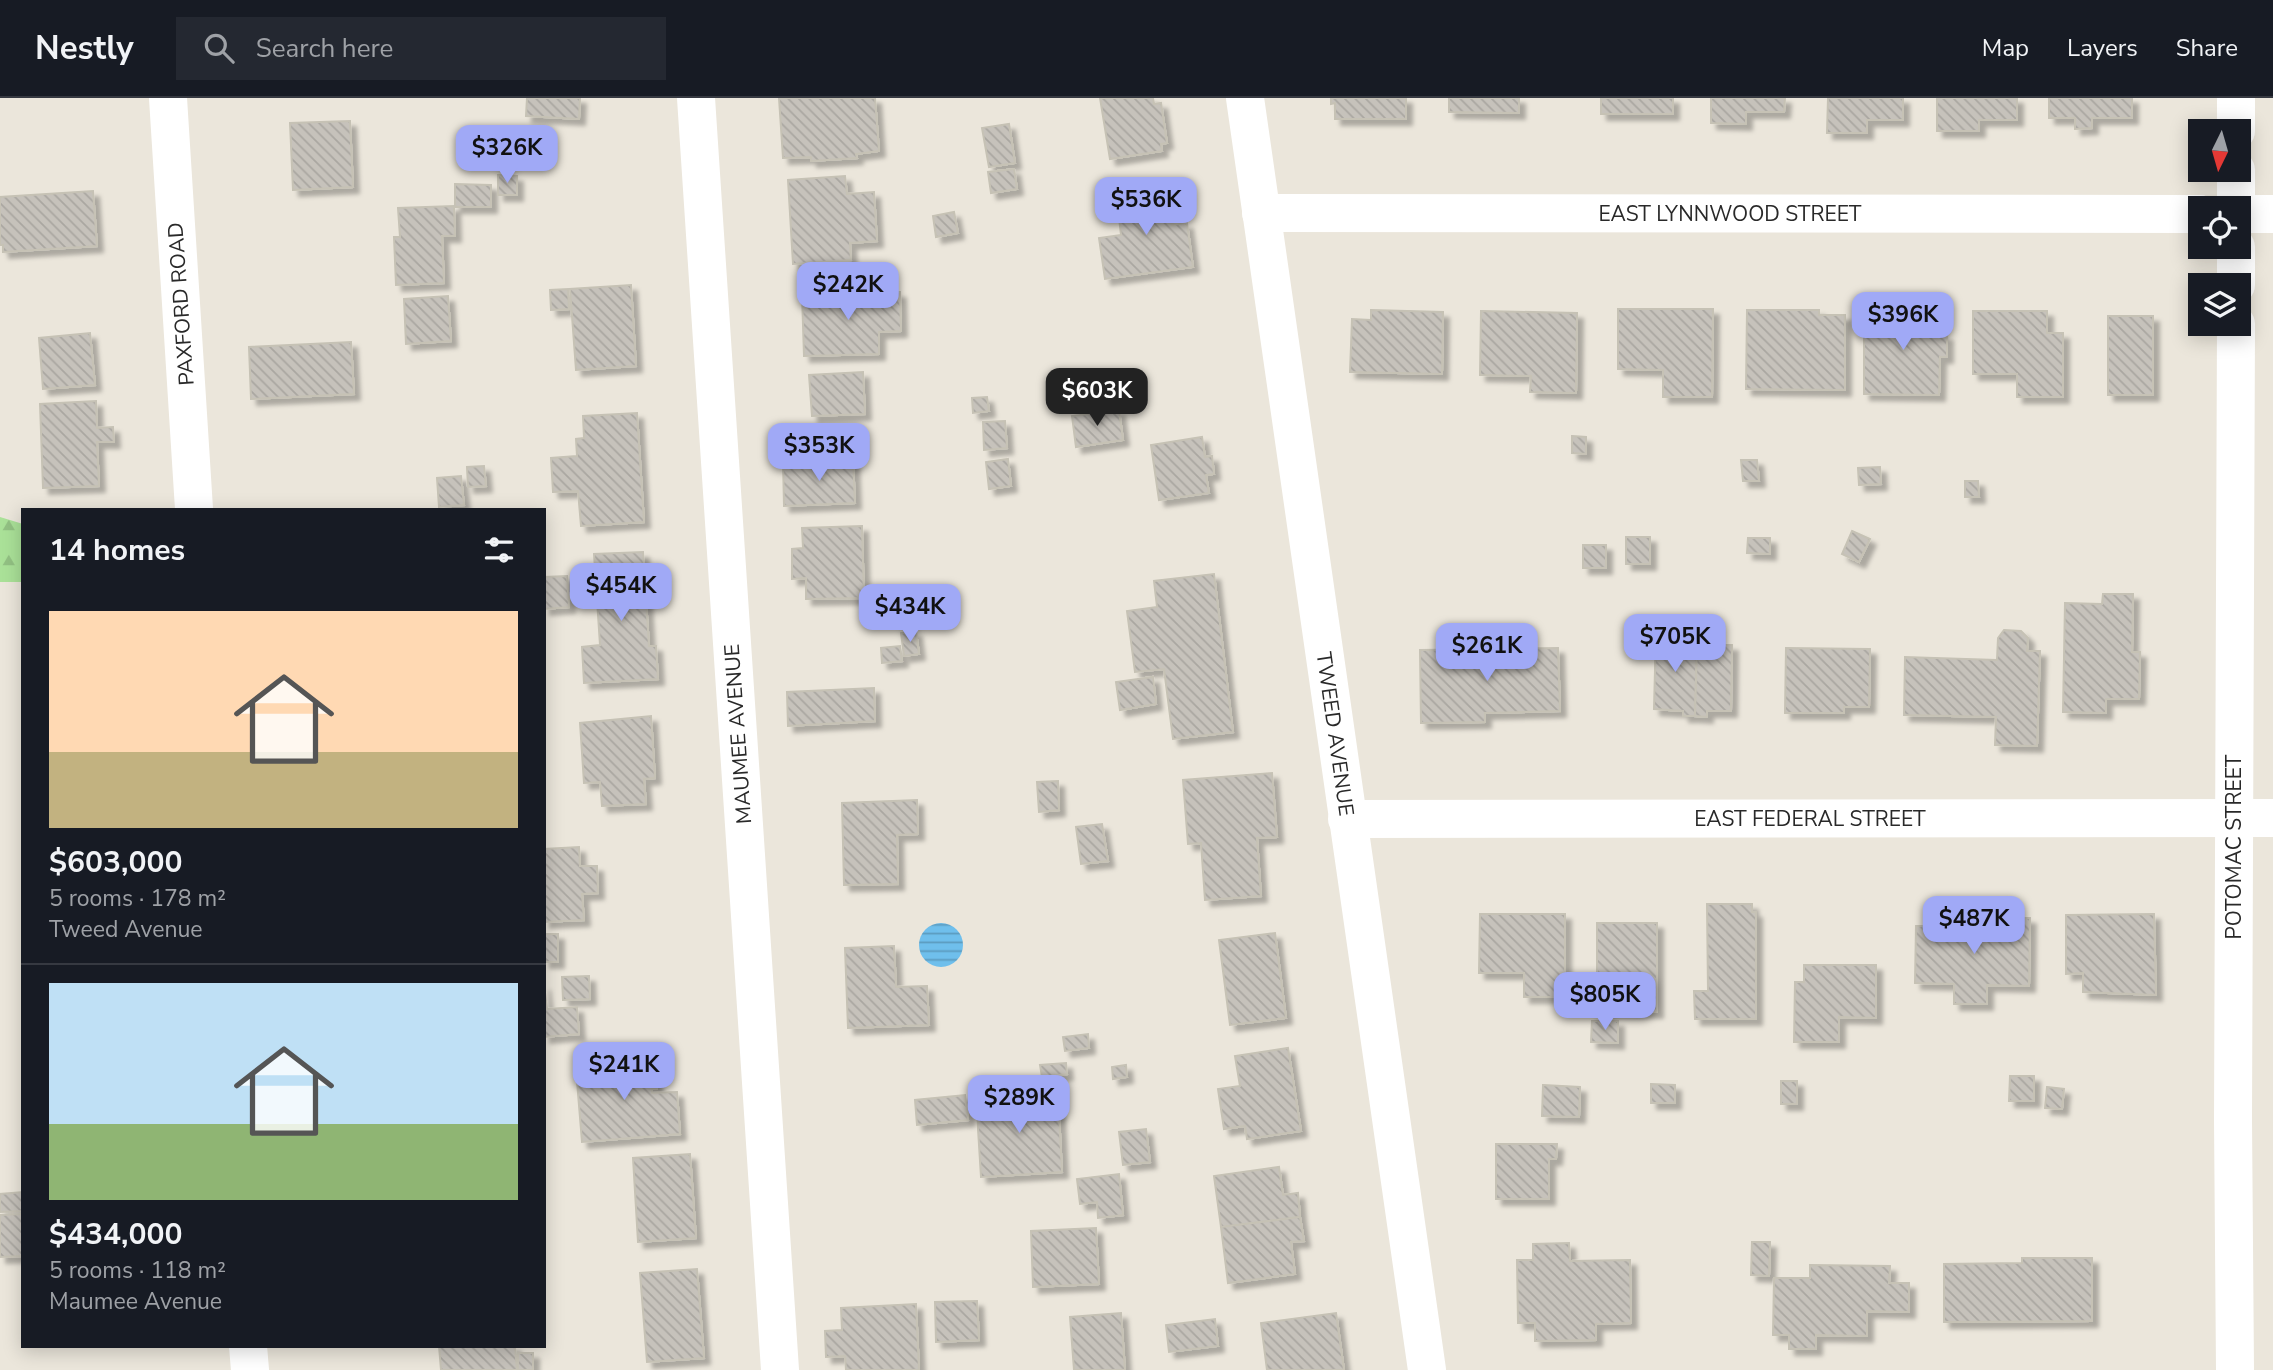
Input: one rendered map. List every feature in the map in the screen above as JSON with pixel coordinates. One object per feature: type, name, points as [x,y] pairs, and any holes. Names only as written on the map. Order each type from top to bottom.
[{"type":"street","name":"PAXFORD ROAD","points":[[168,98],[194,508]]},
{"type":"street","name":"MAUMEE AVENUE","points":[[696,98],[780,1370]]},
{"type":"street","name":"TWEED AVENUE","points":[[1245,98],[1427,1370]]},
{"type":"street","points":[[2236,98],[2236,119]]},
{"type":"street","name":"EAST LYNNWOOD STREET","points":[[1261,213],[2188,214]]},
{"type":"street","points":[[2251,214],[2273,214]]},
{"type":"street","name":"POTOMAC STREET","points":[[2235,1370],[2233,1120],[2236,336]]},
{"type":"street","name":"EAST FEDERAL STREET","points":[[1347,819],[2273,818]]},
{"type":"street","points":[[248,1348],[250,1370]]},
{"type":"green space","points":[[0,517],[21,523],[21,582],[0,582]]},
{"type":"water","points":[[941,923],[950,924],[957,929],[962,936],[962,954],[957,961],[950,966],[941,967],[932,966],[925,961],[920,954],[919,945],[920,936],[925,929],[932,924]]},
{"type":"building","points":[[527,98],[580,98],[579,119],[526,116]]},
{"type":"building","points":[[779,98],[875,98],[879,151],[856,154],[857,158],[811,161],[811,157],[783,158]]},
{"type":"building","points":[[1100,98],[1153,98],[1154,104],[1161,103],[1167,143],[1161,144],[1162,151],[1110,159]]},
{"type":"building","points":[[1331,98],[1406,98],[1406,119],[1335,119],[1335,103],[1331,104]]},
{"type":"building","points":[[1449,98],[1519,98],[1519,113],[1449,112]]},
{"type":"building","points":[[1601,98],[1673,98],[1673,114],[1601,114]]},
{"type":"building","points":[[1711,98],[1785,98],[1784,112],[1746,112],[1746,124],[1711,123]]},
{"type":"building","points":[[1828,98],[1903,98],[1903,120],[1867,120],[1867,133],[1827,133]]},
{"type":"building","points":[[1937,98],[2017,98],[2017,120],[1979,120],[1979,131],[1937,131]]},
{"type":"building","points":[[2049,98],[2132,98],[2132,118],[2092,118],[2092,128],[2075,129],[2075,118],[2049,118]]},
{"type":"building","points":[[350,121],[353,187],[293,190],[290,123]]},
{"type":"building","points":[[1009,124],[1015,163],[989,167],[982,128]]},
{"type":"building","points":[[1014,169],[1017,189],[991,193],[988,172]]},
{"type":"building","points":[[498,175],[517,176],[517,195],[498,195]]},
{"type":"building","points":[[845,176],[847,194],[874,192],[877,241],[850,243],[851,260],[793,264],[788,180]]},
{"type":"building","points":[[455,184],[491,185],[491,207],[455,207]]},
{"type":"building","points":[[1167,186],[1172,225],[1187,223],[1193,267],[1105,279],[1099,238],[1121,235],[1116,192]]},
{"type":"building","points":[[93,191],[97,246],[3,252],[3,245],[0,245],[0,197]]},
{"type":"building","points":[[454,206],[455,236],[442,236],[444,283],[396,285],[394,237],[400,237],[398,208]]},
{"type":"building","points":[[954,212],[958,233],[936,237],[933,216]]},
{"type":"building","points":[[631,285],[636,366],[576,370],[570,289]]},
{"type":"building","points":[[568,289],[569,309],[551,310],[550,290]]},
{"type":"building","points":[[900,292],[901,331],[879,332],[879,354],[804,356],[802,295]]},
{"type":"building","points":[[448,296],[451,341],[406,344],[404,299]]},
{"type":"building","points":[[1618,309],[1713,309],[1712,397],[1663,397],[1663,370],[1618,369]]},
{"type":"building","points":[[1864,309],[1940,309],[1939,335],[1947,335],[1947,357],[1940,357],[1939,395],[1864,394]]},
{"type":"building","points":[[1371,310],[1443,312],[1442,374],[1350,372],[1352,319],[1371,320]]},
{"type":"building","points":[[1747,310],[1819,310],[1819,315],[1845,315],[1845,390],[1746,389]]},
{"type":"building","points":[[1481,311],[1577,313],[1576,393],[1530,392],[1531,376],[1480,375]]},
{"type":"building","points":[[1973,311],[2047,311],[2047,333],[2063,333],[2063,397],[2017,397],[2017,374],[1973,374]]},
{"type":"building","points":[[2108,316],[2153,316],[2153,395],[2108,395]]},
{"type":"building","points":[[90,333],[95,385],[43,389],[39,338]]},
{"type":"building","points":[[351,342],[354,394],[251,399],[249,347]]},
{"type":"building","points":[[863,372],[865,414],[812,416],[809,375]]},
{"type":"building","points":[[987,397],[989,411],[973,413],[972,398]]},
{"type":"building","points":[[96,401],[97,428],[113,427],[114,442],[97,442],[99,486],[43,488],[40,404]]},
{"type":"building","points":[[1119,410],[1123,440],[1076,447],[1072,416]]},
{"type":"building","points":[[637,413],[644,522],[581,526],[578,491],[553,492],[551,458],[577,456],[576,439],[584,438],[583,416]]},
{"type":"building","points":[[1005,421],[1007,448],[984,450],[983,422]]},
{"type":"building","points":[[1572,436],[1586,437],[1586,454],[1572,453]]},
{"type":"building","points":[[1202,437],[1205,457],[1212,456],[1214,474],[1206,475],[1209,493],[1159,500],[1151,445]]},
{"type":"building","points":[[853,459],[855,503],[784,506],[783,462]]},
{"type":"building","points":[[1008,459],[1011,486],[989,489],[986,462]]},
{"type":"building","points":[[1741,460],[1757,460],[1759,481],[1743,481]]},
{"type":"building","points":[[484,466],[486,486],[468,487],[467,467]]},
{"type":"building","points":[[1880,467],[1881,484],[1859,485],[1858,468]]},
{"type":"building","points":[[461,476],[464,505],[439,507],[437,478]]},
{"type":"building","points":[[1965,481],[1978,481],[1979,497],[1965,497]]},
{"type":"building","points":[[862,526],[864,598],[806,599],[806,578],[792,579],[792,549],[803,548],[802,528]]},
{"type":"building","points":[[1852,531],[1870,539],[1859,562],[1842,554]]},
{"type":"building","points":[[1626,537],[1650,537],[1650,564],[1626,564]]},
{"type":"building","points":[[1748,538],[1770,538],[1770,554],[1747,553]]},
{"type":"building","points":[[1583,545],[1606,545],[1606,568],[1583,568]]},
{"type":"building","points":[[643,552],[649,646],[656,646],[658,679],[584,683],[582,647],[600,645],[594,554]]},
{"type":"building","points":[[1214,574],[1233,732],[1173,739],[1164,669],[1135,672],[1127,611],[1157,607],[1154,581]]},
{"type":"building","points":[[567,576],[569,607],[546,609],[546,577]]},
{"type":"building","points":[[2103,594],[2133,594],[2132,652],[2140,652],[2139,699],[2106,699],[2106,713],[2063,712],[2065,603],[2102,604]]},
{"type":"building","points":[[1656,630],[1680,631],[1679,644],[1697,645],[1695,716],[1683,716],[1683,711],[1654,709]]},
{"type":"building","points":[[2004,630],[2021,631],[2028,638],[2027,651],[2040,651],[2037,746],[1995,745],[1996,717],[1904,715],[1905,657],[1997,660],[1998,638]]},
{"type":"building","points":[[916,631],[919,654],[904,656],[901,633]]},
{"type":"building","points":[[1697,645],[1732,645],[1731,711],[1707,711],[1707,717],[1695,716]]},
{"type":"building","points":[[900,646],[902,661],[882,663],[881,648]]},
{"type":"building","points":[[1558,648],[1560,711],[1485,713],[1485,722],[1421,723],[1420,650]]},
{"type":"building","points":[[1786,648],[1870,649],[1869,707],[1844,707],[1844,713],[1785,713]]},
{"type":"building","points":[[1153,677],[1156,704],[1120,710],[1116,682]]},
{"type":"building","points":[[874,688],[875,721],[788,726],[787,692]]},
{"type":"building","points":[[651,716],[655,778],[644,779],[646,804],[602,806],[600,782],[584,783],[580,723]]},
{"type":"building","points":[[1272,773],[1277,837],[1257,838],[1261,896],[1205,900],[1201,843],[1188,844],[1183,780]]},
{"type":"building","points":[[1058,781],[1059,810],[1039,812],[1037,782]]},
{"type":"building","points":[[917,800],[918,834],[897,835],[898,884],[844,885],[842,803]]},
{"type":"building","points":[[1102,824],[1108,861],[1081,864],[1076,827]]},
{"type":"building","points":[[579,847],[580,866],[597,866],[598,893],[582,894],[584,920],[546,922],[546,849]]},
{"type":"building","points":[[1707,904],[1752,904],[1752,912],[1756,912],[1756,1019],[1695,1019],[1694,991],[1708,991]]},
{"type":"building","points":[[1480,914],[1565,914],[1565,997],[1524,997],[1524,973],[1479,973]]},
{"type":"building","points":[[2154,914],[2156,995],[2083,992],[2083,973],[2066,974],[2066,915]]},
{"type":"building","points":[[1970,918],[2030,918],[2029,986],[1987,985],[1987,1004],[1954,1004],[1954,984],[1915,983],[1916,926],[1969,926]]},
{"type":"building","points":[[1597,923],[1657,923],[1657,1012],[1597,1011]]},
{"type":"building","points":[[1275,933],[1286,1018],[1230,1025],[1219,940]]},
{"type":"building","points":[[546,934],[558,934],[558,962],[546,962]]},
{"type":"building","points":[[894,946],[896,987],[927,986],[929,1025],[848,1028],[845,948]]},
{"type":"building","points":[[1804,965],[1876,965],[1876,1018],[1839,1017],[1839,1042],[1794,1042],[1795,982],[1804,982]]},
{"type":"building","points":[[589,976],[590,999],[563,1000],[562,977]]},
{"type":"building","points":[[546,1001],[547,1009],[577,1007],[579,1034],[546,1037]]},
{"type":"building","points":[[1592,1021],[1618,1021],[1618,1043],[1591,1042]]},
{"type":"building","points":[[1088,1034],[1089,1048],[1065,1051],[1063,1037]]},
{"type":"building","points":[[1288,1048],[1301,1131],[1247,1139],[1245,1126],[1224,1129],[1218,1089],[1240,1086],[1235,1056]]},
{"type":"building","points":[[609,1053],[609,1066],[655,1062],[657,1089],[652,1089],[652,1093],[677,1092],[680,1134],[582,1142],[576,1069],[589,1067],[588,1054]]},
{"type":"building","points":[[1066,1063],[1067,1074],[1042,1077],[1040,1065]]},
{"type":"building","points":[[1126,1065],[1127,1077],[1113,1079],[1112,1067]]},
{"type":"building","points":[[2010,1076],[2034,1076],[2034,1101],[2009,1101]]},
{"type":"building","points":[[1781,1081],[1797,1081],[1797,1104],[1781,1104]]},
{"type":"building","points":[[1651,1084],[1675,1085],[1675,1103],[1651,1103]]},
{"type":"building","points":[[1543,1085],[1580,1087],[1579,1117],[1542,1116]]},
{"type":"building","points":[[2047,1087],[2064,1089],[2062,1109],[2045,1108]]},
{"type":"building","points":[[1058,1093],[1062,1172],[981,1177],[976,1097]]},
{"type":"building","points":[[965,1095],[968,1120],[917,1125],[915,1100]]},
{"type":"building","points":[[1146,1129],[1150,1162],[1123,1165],[1119,1132]]},
{"type":"building","points":[[1496,1144],[1557,1144],[1556,1159],[1549,1159],[1549,1199],[1496,1199]]},
{"type":"building","points":[[690,1154],[696,1238],[638,1242],[633,1158]]},
{"type":"building","points":[[1279,1167],[1283,1195],[1298,1193],[1300,1217],[1221,1227],[1214,1176]]},
{"type":"building","points":[[1119,1174],[1123,1215],[1098,1218],[1097,1202],[1080,1204],[1077,1179]]},
{"type":"building","points":[[21,1192],[21,1211],[0,1212],[0,1194]]},
{"type":"building","points":[[21,1214],[21,1256],[0,1257],[0,1215]]},
{"type":"building","points":[[1300,1217],[1304,1241],[1291,1242],[1295,1274],[1228,1283],[1221,1227]]},
{"type":"building","points":[[1096,1228],[1099,1284],[1033,1287],[1031,1231]]},
{"type":"building","points":[[1752,1242],[1770,1242],[1769,1276],[1751,1275]]},
{"type":"building","points":[[1569,1243],[1570,1261],[1630,1260],[1631,1323],[1596,1324],[1596,1340],[1535,1341],[1535,1323],[1518,1323],[1517,1260],[1533,1260],[1533,1244]]},
{"type":"building","points":[[2022,1258],[2092,1258],[2092,1321],[1944,1322],[1944,1264],[2022,1263]]},
{"type":"building","points":[[1810,1265],[1890,1266],[1889,1283],[1909,1283],[1909,1312],[1867,1311],[1867,1336],[1816,1335],[1816,1349],[1789,1349],[1789,1335],[1773,1335],[1774,1278],[1810,1278]]},
{"type":"building","points":[[697,1269],[704,1358],[647,1362],[640,1273]]},
{"type":"building","points":[[977,1301],[979,1340],[936,1342],[935,1302]]},
{"type":"building","points":[[916,1304],[919,1370],[846,1370],[845,1356],[826,1357],[825,1331],[842,1330],[841,1308]]},
{"type":"building","points":[[1121,1313],[1125,1370],[1074,1370],[1070,1317]]},
{"type":"building","points":[[1336,1313],[1344,1370],[1267,1370],[1261,1323]]},
{"type":"building","points":[[1215,1319],[1218,1346],[1169,1352],[1166,1325]]},
{"type":"building","points":[[439,1348],[515,1348],[517,1370],[441,1370]]},
{"type":"building","points":[[518,1353],[533,1353],[533,1370],[518,1370]]}]
